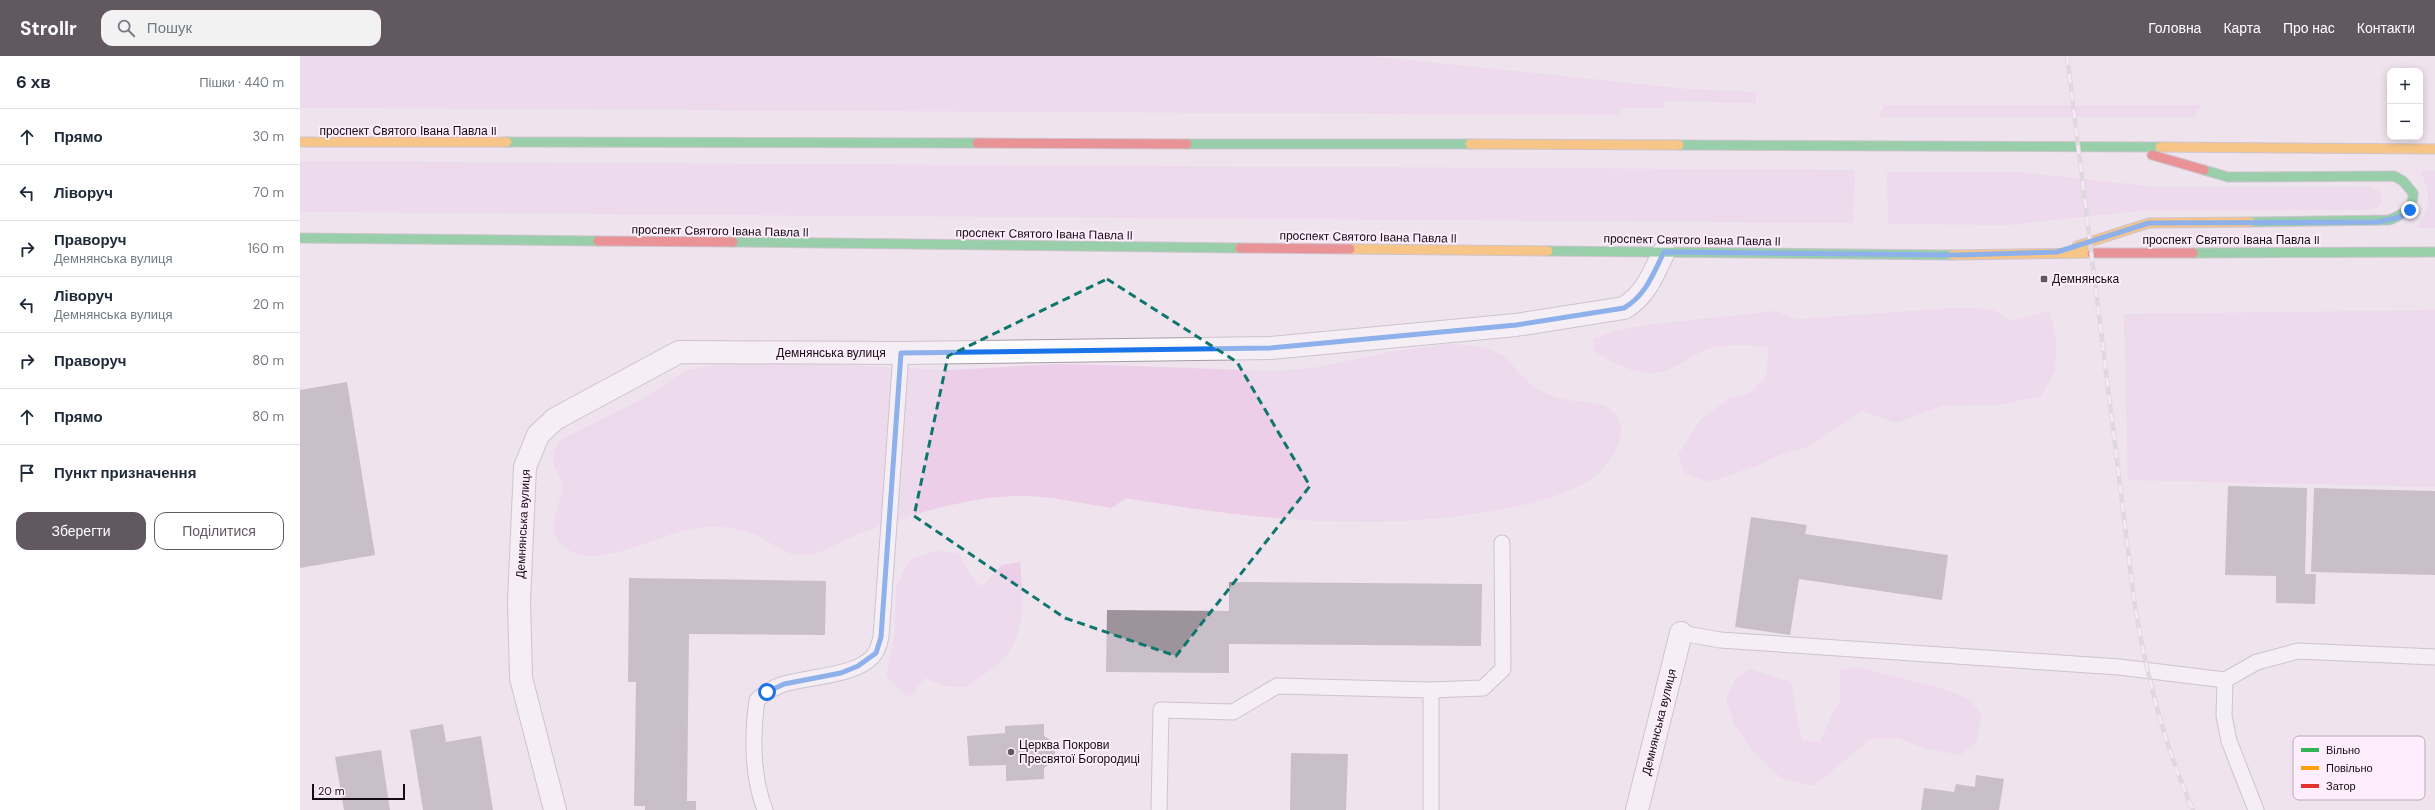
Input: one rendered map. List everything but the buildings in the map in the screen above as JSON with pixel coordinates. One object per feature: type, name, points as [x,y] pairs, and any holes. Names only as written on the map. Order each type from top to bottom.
[{"type":"main road","name":"проспект Святого Івана Павла II","points":[[300,142],[1854,145],[2435,149]]},
{"type":"main road","points":[[2057,252],[2149,223],[2390,220],[2400,217],[2410,210],[2414,200],[2411,188],[2405,180],[2394,176],[2228,177],[2124,148]]},
{"type":"main road","name":"проспект Святого Івана Павла II","points":[[300,238],[1958,255],[2057,252],[2435,252]]},
{"type":"street","name":"Демнянська вулиця","points":[[555,810],[521,678],[519,601],[525,467],[538,435],[555,419],[679,352],[901,353],[1270,348],[1516,325],[1624,308],[1637,300],[1646,289],[1664,252]]},
{"type":"street","name":"Демнянська вулиця","points":[[1637,810],[1681,633]]},
{"type":"lane","points":[[766,810],[755,777],[755,715],[757,700],[767,692],[784,684],[841,673],[858,666],[876,653],[881,637],[901,353]]},
{"type":"lane","points":[[1159,810],[1161,710],[1233,712],[1277,686],[1431,690],[1483,688],[1503,668],[1502,543]]},
{"type":"lane","points":[[1681,633],[1720,640],[2119,667],[2225,680],[2257,662],[2298,651],[2435,657]]},
{"type":"lane","points":[[2225,680],[2224,716],[2229,741],[2256,810]]},
{"type":"lane","points":[[1431,690],[1431,810]]},
{"type":"highlighted area","points":[[1107,279],[1237,362],[1310,486],[1176,656],[1065,618],[914,516],[948,356]]},
{"type":"shaded area","points":[[300,56],[1370,56],[1687,89],[1756,92],[1756,103],[1665,101],[1664,108],[1621,108],[1621,115],[300,108]]},
{"type":"shaded area","points":[[1885,105],[2202,105],[2194,117],[1878,117]]},
{"type":"shaded area","points":[[300,161],[1855,170],[1853,223],[300,212]]},
{"type":"shaded area","points":[[2420,171],[2435,171],[2435,228],[2416,228],[2425,213],[2428,200],[2427,187]]},
{"type":"shaded area","points":[[1887,172],[2018,172],[2157,187],[2368,187],[2380,191],[2383,201],[2379,207],[2369,210],[2148,210],[2007,225],[1888,224]]},
{"type":"shaded area","points":[[1954,308],[1993,309],[2010,321],[2050,311],[2056,342],[2055,370],[2041,396],[1998,405],[1942,406],[1896,423],[1862,411],[1807,447],[1774,457],[1756,466],[1710,482],[1685,474],[1678,455],[1701,419],[1729,399],[1748,394],[1766,377],[1769,348],[1738,345],[1716,347],[1702,351],[1675,367],[1655,373],[1646,373],[1628,369],[1595,352],[1593,339],[1615,331],[1646,325],[1775,311],[1797,319]]},
{"type":"shaded area","points":[[2435,310],[2435,487],[2128,480],[2124,314]]},
{"type":"shaded area","points":[[1448,344],[1474,346],[1492,350],[1509,361],[1529,383],[1542,392],[1565,400],[1598,404],[1610,409],[1617,417],[1621,426],[1617,447],[1612,457],[1590,480],[1543,500],[1513,507],[1465,515],[1417,520],[1368,522],[1320,521],[1271,518],[1174,506],[1126,498],[1112,508],[1051,498],[1014,496],[981,499],[917,514],[866,531],[808,555],[787,552],[749,532],[727,527],[696,528],[681,531],[630,549],[596,556],[580,555],[567,549],[559,542],[555,535],[554,519],[562,494],[563,485],[555,468],[553,457],[554,452],[561,440],[637,402],[686,371],[718,364],[799,363],[950,370],[1058,364],[1274,371],[1313,368],[1390,352]]},
{"type":"shaded area","points":[[936,551],[959,553],[969,573],[981,587],[1002,565],[1020,562],[1022,613],[1020,626],[1011,649],[1003,659],[966,687],[945,686],[925,678],[909,698],[886,676],[895,631],[896,587],[910,559]]},
{"type":"shaded area","points":[[1855,667],[1943,689],[1969,699],[1982,715],[1977,741],[1961,755],[1928,749],[1897,738],[1871,739],[1813,786],[1781,778],[1751,749],[1735,726],[1726,699],[1735,679],[1749,669],[1791,682],[1798,725],[1803,740],[1820,742],[1833,712],[1840,702],[1840,670]]},
{"type":"railway","points":[[2067,56],[2135,607],[2151,685],[2165,736],[2173,761],[2193,810]]},
{"type":"traffic: fast","points":[[507,142],[977,143]]},
{"type":"traffic: fast","points":[[1187,144],[1470,144]]},
{"type":"traffic: fast","points":[[1679,145],[2160,147]]},
{"type":"traffic: fast","points":[[2204,170],[2228,177],[2394,176],[2403,181],[2413,193],[2412,203],[2406,211],[2389,220],[2250,222]]},
{"type":"traffic: fast","points":[[300,238],[598,241]]},
{"type":"traffic: fast","points":[[733,242],[1240,248]]},
{"type":"traffic: fast","points":[[1548,251],[1952,255]]},
{"type":"traffic: fast","points":[[2193,253],[2435,252]]},
{"type":"traffic: slow","points":[[300,142],[507,142]]},
{"type":"traffic: slow","points":[[1470,144],[1679,145]]},
{"type":"traffic: slow","points":[[2160,147],[2435,149]]},
{"type":"traffic: slow","points":[[2077,246],[2149,223],[2250,222]]},
{"type":"traffic: slow","points":[[1350,249],[1548,251]]},
{"type":"traffic: slow","points":[[1952,255],[2092,253]]},
{"type":"traffic: jam","points":[[977,143],[1187,144]]},
{"type":"traffic: jam","points":[[2152,155],[2204,170]]},
{"type":"traffic: jam","points":[[598,241],[733,242]]},
{"type":"traffic: jam","points":[[1240,248],[1350,249]]},
{"type":"traffic: jam","points":[[2092,253],[2193,253]]},
{"type":"place","name":"Демнянська","points":[[2044,279]]},
{"type":"place","name":"Церква Покрови Пресвятої Богородиці","points":[[1011,752]]},
{"type":"route","points":[[767,692],[784,684],[841,673],[858,666],[876,653],[881,637],[901,353],[1270,348],[1516,325],[1624,308],[1637,300],[1646,289],[1664,252],[1958,255],[2057,252],[2149,223],[2378,222],[2400,217],[2410,210]]}]
